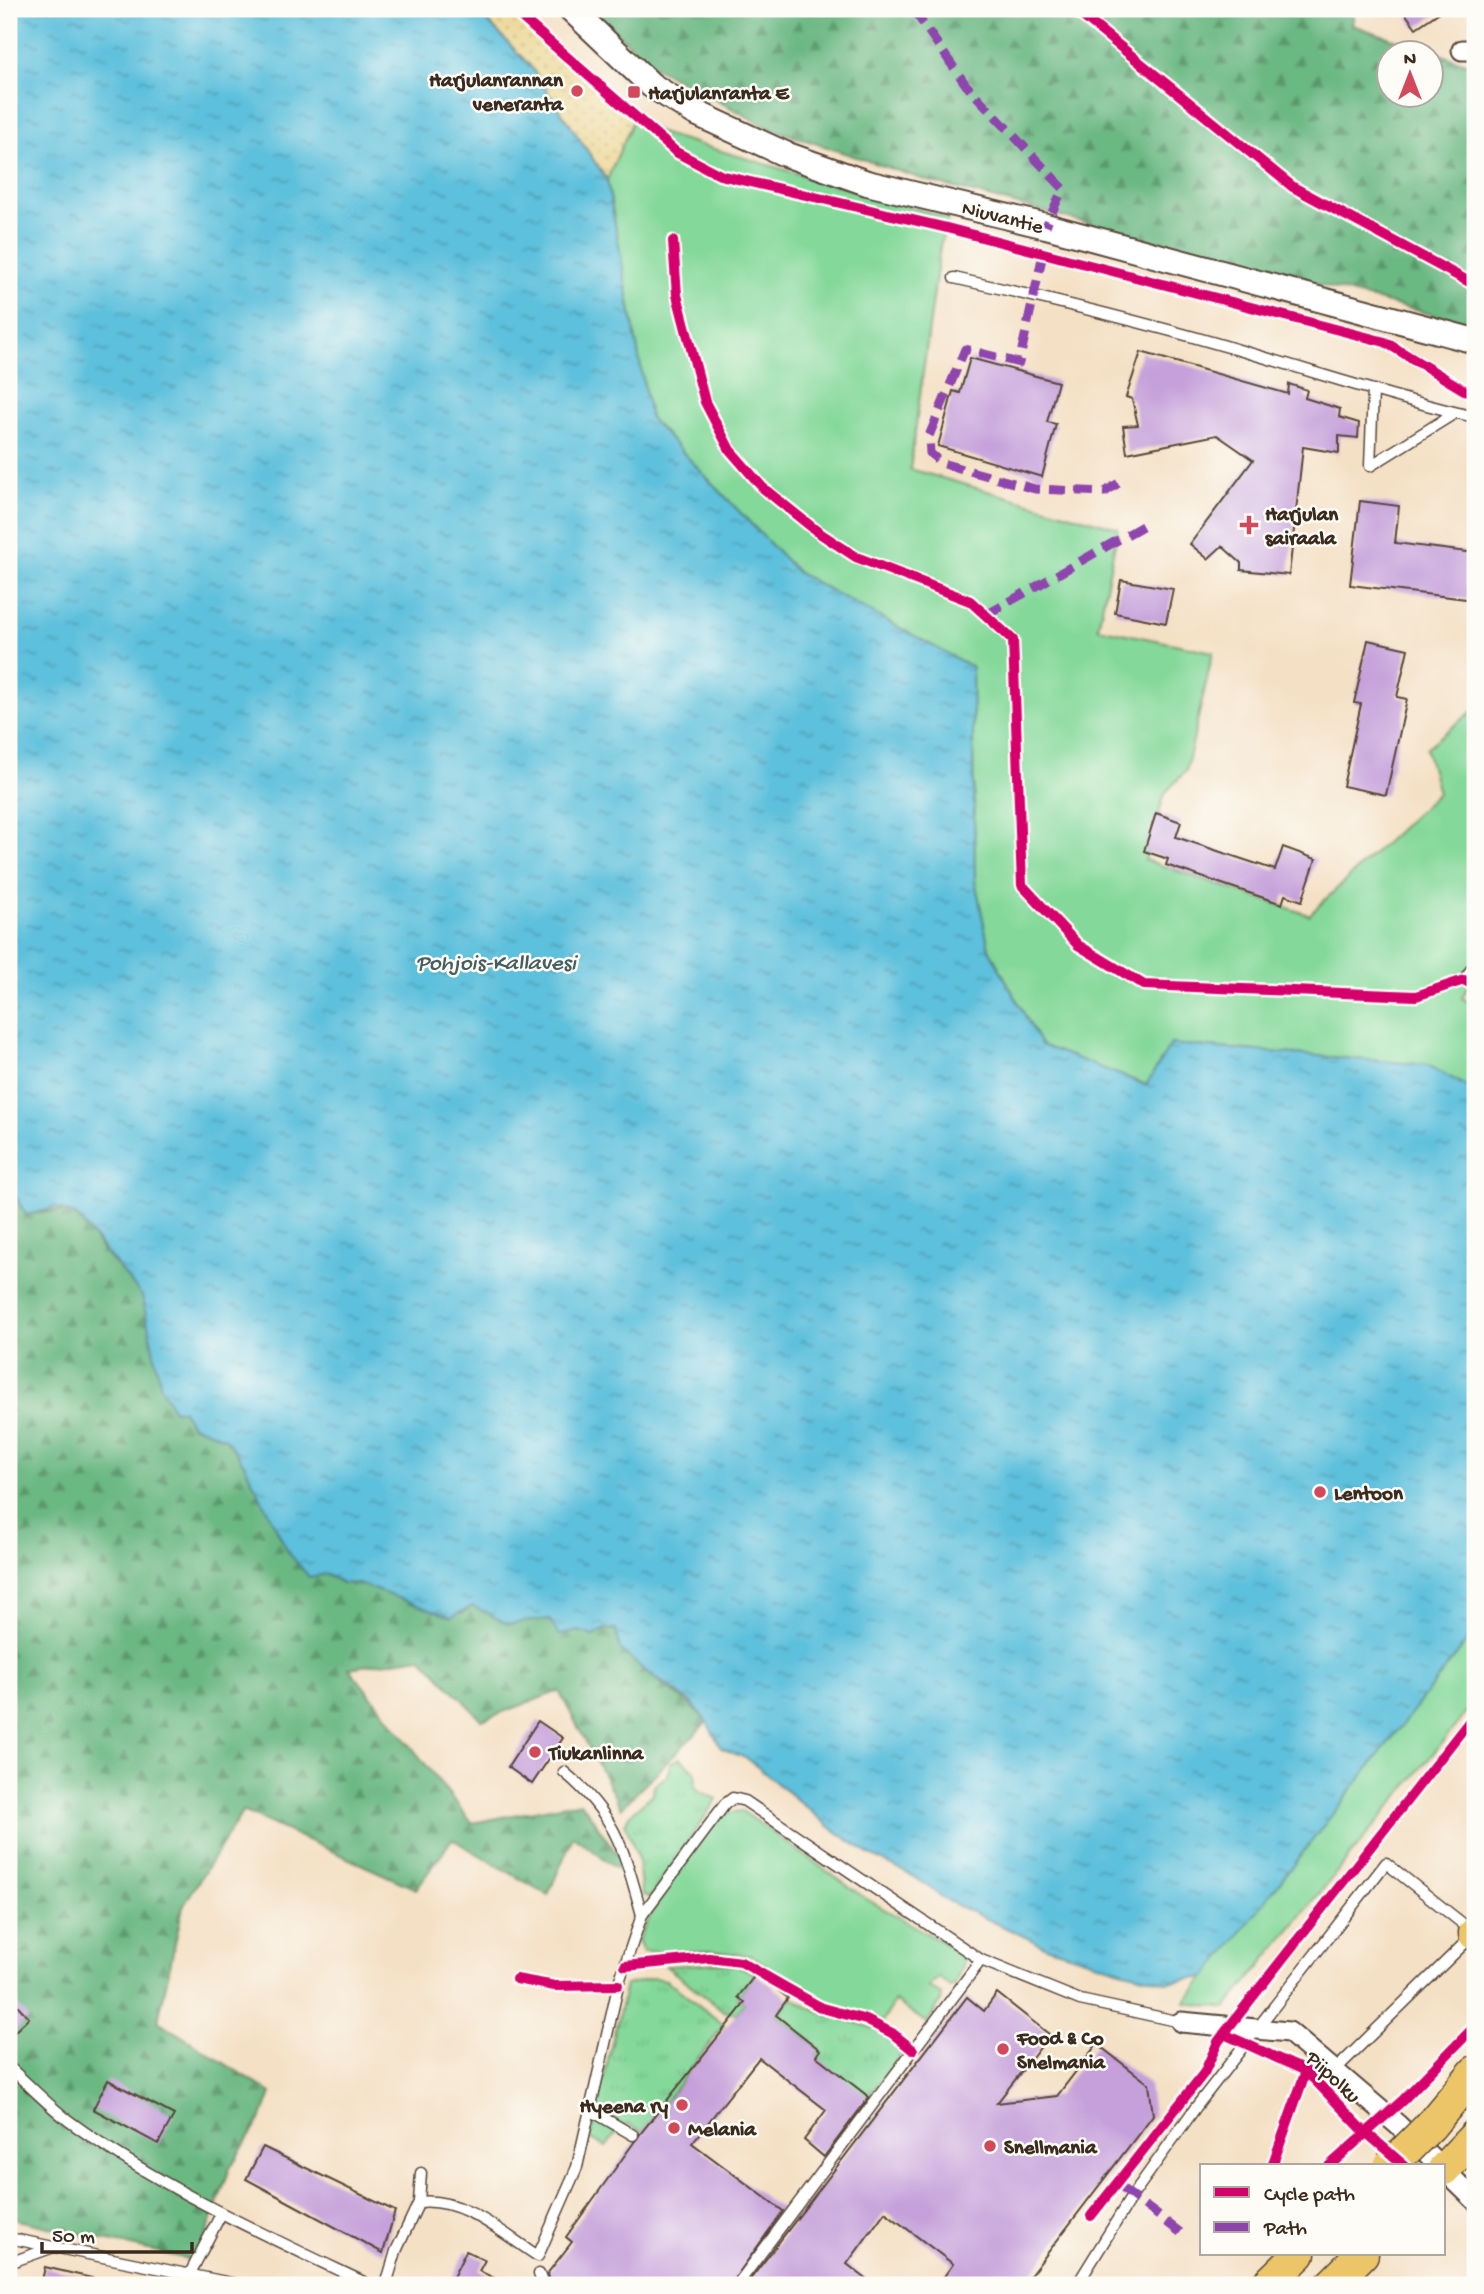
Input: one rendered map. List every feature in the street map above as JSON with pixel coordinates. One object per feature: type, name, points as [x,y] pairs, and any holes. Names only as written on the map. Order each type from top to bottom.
[{"type":"main road","points":[[1392,2164],[1430,2126],[1475,2072]]},
{"type":"main road","points":[[1267,2285],[1297,2256]]},
{"type":"main road","points":[[1331,2285],[1360,2256]]},
{"type":"street","name":"Niuvantie","points":[[571,9],[652,85],[706,118],[785,154],[867,183],[1060,230],[1475,341]]},
{"type":"street","points":[[1181,2022],[1289,2032],[1398,2125],[1452,2159],[1475,2200]]},
{"type":"lane","points":[[954,278],[1105,313],[1373,391],[1475,417]]},
{"type":"lane","points":[[1373,391],[1370,466],[1455,413]]},
{"type":"lane","points":[[1464,980],[1475,964]]},
{"type":"lane","points":[[564,1772],[591,1795],[611,1821],[627,1862],[642,1915]]},
{"type":"lane","points":[[419,2202],[434,2200],[468,2209],[538,2256],[577,2167],[619,1982],[642,1915],[724,1804],[733,1798],[745,1801],[981,1960],[1080,2000],[1181,2022]]},
{"type":"lane","points":[[1077,2285],[1132,2196],[1196,2107],[1386,1863],[1475,1934],[1333,2072]]},
{"type":"lane","points":[[737,2285],[981,1960]]},
{"type":"lane","points":[[9,2067],[68,2119],[141,2169],[220,2214],[370,2285]]},
{"type":"lane","points":[[590,2110],[633,2135]]},
{"type":"lane","points":[[386,2285],[396,2251],[419,2202],[421,2173]]},
{"type":"lane","points":[[184,2285],[220,2214]]},
{"type":"lane","points":[[9,2238],[241,2285]]},
{"type":"lane","points":[[9,2263],[52,2248]]},
{"type":"lane","points":[[539,2274],[543,2285]]},
{"type":"green space","points":[[590,9],[1355,9],[1352,25],[1391,38],[1376,38],[1376,108],[1446,108],[1446,56],[1475,66],[1475,326],[928,181],[767,127],[656,68]]},
{"type":"green space","points":[[635,116],[660,133],[948,218],[940,246],[910,469],[1118,528],[1098,628],[1213,652],[1186,771],[1165,793],[1145,860],[1309,915],[1438,793],[1426,748],[1475,709],[1475,973],[1462,998],[1475,1005],[1475,1091],[1428,1065],[1171,1044],[1147,1085],[1041,1045],[989,949],[975,880],[972,667],[798,573],[650,418],[607,180]]},
{"type":"green space","points":[[9,1194],[16,1197],[26,1215],[56,1211],[74,1216],[135,1285],[150,1312],[190,1425],[225,1437],[327,1574],[342,1583],[359,1584],[462,1613],[473,1606],[508,1624],[549,1619],[559,1635],[579,1631],[594,1636],[606,1629],[616,1630],[631,1657],[707,1722],[621,1808],[559,1691],[482,1720],[421,1657],[349,1668],[472,1823],[581,1802],[628,1870],[622,1872],[573,1836],[548,1895],[452,1839],[416,1889],[243,1811],[183,1906],[158,2021],[271,2093],[263,2115],[230,2168],[197,2261],[9,2218]]},
{"type":"green space","points":[[1475,1631],[1475,1702],[1226,2008],[1185,2003]]},
{"type":"green space","points":[[680,1758],[696,1772],[695,1786],[701,1792],[717,1799],[651,1896],[647,1897],[642,1894],[637,1855],[625,1824],[629,1815],[653,1794],[654,1786],[668,1775],[670,1763]]},
{"type":"green space","points":[[742,1811],[865,1898],[961,1953],[963,1962],[955,1985],[950,1987],[939,1977],[928,1987],[942,1995],[941,2002],[927,2023],[895,2001],[882,2023],[873,2017],[821,2003],[752,1956],[709,1951],[643,1952],[638,1940],[643,1929],[689,1856],[721,1817]]},
{"type":"green space","points":[[720,1963],[738,1966],[756,1974],[738,1997],[745,2003],[736,2014],[724,2011],[666,1966]]},
{"type":"green space","points":[[653,1978],[666,1980],[724,2025],[642,2132],[628,2124],[622,2126],[597,2105],[626,1985]]},
{"type":"green space","points":[[792,1997],[814,2010],[875,2029],[895,2042],[902,2052],[900,2056],[865,2101],[816,2056],[820,2050],[776,2015]]},
{"type":"green space","points":[[596,2120],[617,2132],[606,2147],[590,2138]]},
{"type":"sand","name":"Harjulanrannan veneranta","points":[[476,9],[512,9],[635,116],[607,180],[531,67]]},
{"type":"water","name":"Pohjois-Kallavesi","points":[[9,9],[476,9],[531,67],[607,180],[650,418],[798,573],[972,667],[975,880],[989,949],[1041,1045],[1146,1085],[1171,1044],[1428,1065],[1475,1091],[1475,1631],[1206,1977],[1166,1982],[1121,1970],[1049,1948],[946,1900],[916,1878],[867,1853],[827,1825],[748,1759],[721,1748],[707,1722],[692,1703],[643,1669],[620,1649],[616,1630],[605,1629],[594,1636],[579,1631],[559,1635],[549,1619],[508,1624],[473,1606],[451,1617],[359,1584],[342,1583],[327,1574],[309,1577],[288,1552],[244,1464],[225,1438],[190,1424],[183,1410],[173,1410],[161,1387],[142,1296],[76,1215],[56,1208],[26,1215],[16,1197],[9,1194]]},
{"type":"building","points":[[1402,9],[1444,9],[1416,28]]},
{"type":"building","points":[[1141,352],[1288,394],[1289,384],[1307,390],[1305,398],[1340,409],[1339,417],[1359,423],[1358,438],[1339,436],[1339,453],[1303,447],[1289,575],[1241,570],[1241,563],[1222,546],[1208,559],[1190,544],[1253,460],[1217,435],[1127,453],[1123,426],[1138,425],[1132,399],[1126,397]]},
{"type":"building","points":[[970,358],[1058,382],[1047,422],[1056,424],[1042,477],[938,446],[953,391],[960,393]]},
{"type":"building","points":[[1360,501],[1399,506],[1395,543],[1475,553],[1475,600],[1350,585]]},
{"type":"building","points":[[1121,580],[1173,589],[1166,623],[1115,613]]},
{"type":"building","points":[[1368,640],[1408,649],[1397,697],[1407,699],[1386,795],[1343,786],[1361,704],[1354,703]]},
{"type":"building","points":[[1156,813],[1181,822],[1176,837],[1275,870],[1283,847],[1316,859],[1302,901],[1285,895],[1282,904],[1166,865],[1168,859],[1144,851]]},
{"type":"building","name":"Tiukanlinna","points":[[538,1721],[563,1738],[532,1784],[508,1767]]},
{"type":"building","name":"Melania","points":[[756,1974],[788,1998],[776,2015],[820,2050],[816,2056],[869,2097],[824,2157],[804,2140],[826,2110],[759,2058],[692,2143],[783,2211],[730,2285],[550,2285],[547,2274],[572,2242],[566,2237],[640,2134],[745,2003],[738,1997]]},
{"type":"building","name":"Snellmania","points":[[997,1993],[1050,2035],[997,2103],[1057,2096],[1097,2044],[1149,2084],[1153,2115],[1023,2285],[938,2285],[953,2264],[885,2212],[847,2264],[874,2285],[746,2285],[967,1997],[984,2011]]},
{"type":"building","points":[[9,1996],[29,2018],[9,2037]]},
{"type":"building","points":[[108,2080],[174,2115],[158,2144],[93,2109]]},
{"type":"building","points":[[263,2147],[395,2211],[383,2253],[246,2179]]},
{"type":"building","points":[[466,2251],[485,2260],[479,2271],[509,2285],[449,2285]]},
{"type":"building","points":[[45,2267],[96,2279],[96,2285],[41,2285]]},
{"type":"marked path","points":[[913,9],[966,85],[1063,188],[1046,226]]},
{"type":"marked path","points":[[1043,254],[1019,363],[965,349],[929,436],[930,453],[941,463],[1035,489],[1105,492],[1123,480]]},
{"type":"marked path","points":[[986,615],[1146,524]]},
{"type":"marked path","points":[[1123,2189],[1185,2236]]},
{"type":"cycle path","points":[[512,9],[676,152],[720,175],[943,227],[1385,342],[1464,390],[1475,393]]},
{"type":"cycle path","points":[[1074,9],[1293,187],[1475,285]]},
{"type":"cycle path","points":[[673,241],[677,295],[705,402],[730,450],[763,488],[818,532],[856,557],[970,601],[1013,640],[1022,885],[1078,945],[1144,985],[1416,996],[1464,980],[1475,986]]},
{"type":"cycle path","points":[[1091,2216],[1204,2073],[1218,2042],[1229,2027],[1475,1714]]},
{"type":"cycle path","points":[[625,1966],[709,1958],[741,1962],[822,2008],[866,2020],[892,2033],[913,2050]]},
{"type":"cycle path","points":[[516,1979],[555,1986],[618,1985]]},
{"type":"cycle path","points":[[1331,2164],[1403,2100],[1475,2026]]},
{"type":"cycle path","name":"Piipolku","points":[[1224,2034],[1306,2071],[1362,2129],[1403,2164]]},
{"type":"cycle path","name":"Piipolku","points":[[1273,2164],[1306,2071]]},
{"type":"place","name":"Harjulanrannan veneranta","points":[[577,91]]},
{"type":"place","name":"Harjulanranta E","points":[[634,92]]},
{"type":"place","name":"Harjulan sairaala","points":[[1249,525]]},
{"type":"place","name":"Lentoon","points":[[1320,1492]]},
{"type":"place","name":"Tiukanlinna","points":[[535,1752]]},
{"type":"place","name":"Food & Co Snelmania","points":[[1003,2049]]},
{"type":"place","name":"Hyeena ry","points":[[682,2105]]},
{"type":"place","name":"Melania","points":[[674,2128]]},
{"type":"place","name":"Snellmania","points":[[990,2146]]}]
